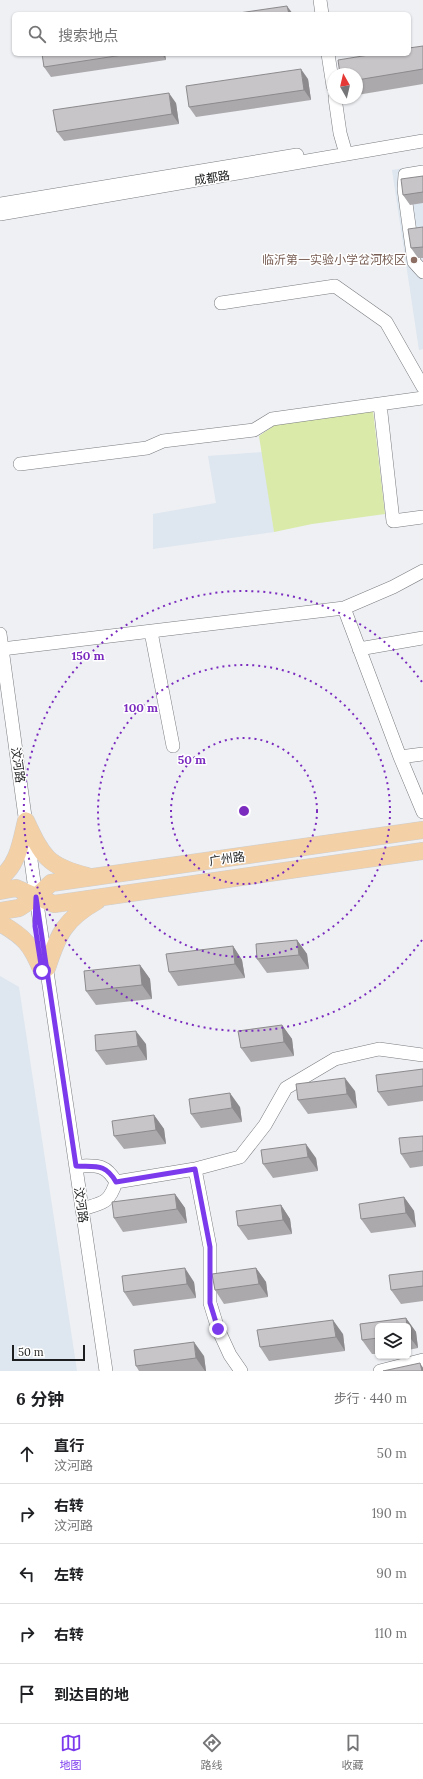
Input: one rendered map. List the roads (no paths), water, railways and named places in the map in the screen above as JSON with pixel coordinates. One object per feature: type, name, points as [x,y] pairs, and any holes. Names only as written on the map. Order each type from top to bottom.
[{"type":"main road","points":[[26,821],[39,849],[52,863],[69,871],[93,878]]},
{"type":"main road","points":[[0,878],[9,872],[18,854],[26,821]]},
{"type":"main road","name":"广州路","points":[[0,911],[19,908],[36,897],[51,884],[423,830]]},
{"type":"main road","name":"广州路","points":[[0,891],[16,888],[54,904],[423,851]]},
{"type":"main road","points":[[45,970],[55,943],[64,927],[79,911],[104,897]]},
{"type":"main road","points":[[0,923],[18,933],[32,949],[45,970]]},
{"type":"street","points":[[320,0],[322,12]]},
{"type":"street","points":[[328,56],[330,68]]},
{"type":"street","points":[[336,104],[340,133],[344,147]]},
{"type":"street","name":"成都路","points":[[0,204],[423,134]]},
{"type":"street","name":"成都路","points":[[0,214],[423,141]]},
{"type":"street","points":[[423,172],[405,175],[404,189],[414,262],[423,272]]},
{"type":"street","points":[[221,303],[335,286],[386,322],[423,387]]},
{"type":"street","points":[[20,464],[147,448],[163,441],[254,430],[272,419],[423,398]]},
{"type":"street","points":[[380,404],[393,521],[423,517]]},
{"type":"street","points":[[2,649],[344,608],[393,587],[423,571]]},
{"type":"street","points":[[344,608],[400,757],[423,812]]},
{"type":"street","points":[[151,632],[173,746]]},
{"type":"street","name":"汶河路","points":[[0,634],[98,1371]]},
{"type":"street","points":[[359,649],[423,638]]},
{"type":"street","points":[[400,757],[423,754]]},
{"type":"street","name":"汶河路","points":[[45,970],[106,1371]]},
{"type":"street","points":[[116,1182],[195,1169],[240,1157],[265,1125],[286,1088],[335,1059],[378,1049],[423,1055]]},
{"type":"street","points":[[76,1166],[98,1166],[110,1171],[116,1182],[112,1195],[104,1202],[82,1209]]},
{"type":"street","points":[[195,1169],[210,1247],[210,1303],[218,1329],[230,1355],[241,1371]]},
{"type":"street","points":[[380,1371],[423,1360]]},
{"type":"place","name":"临沂第一实验小学岔河校区","points":[[414,260]]}]
